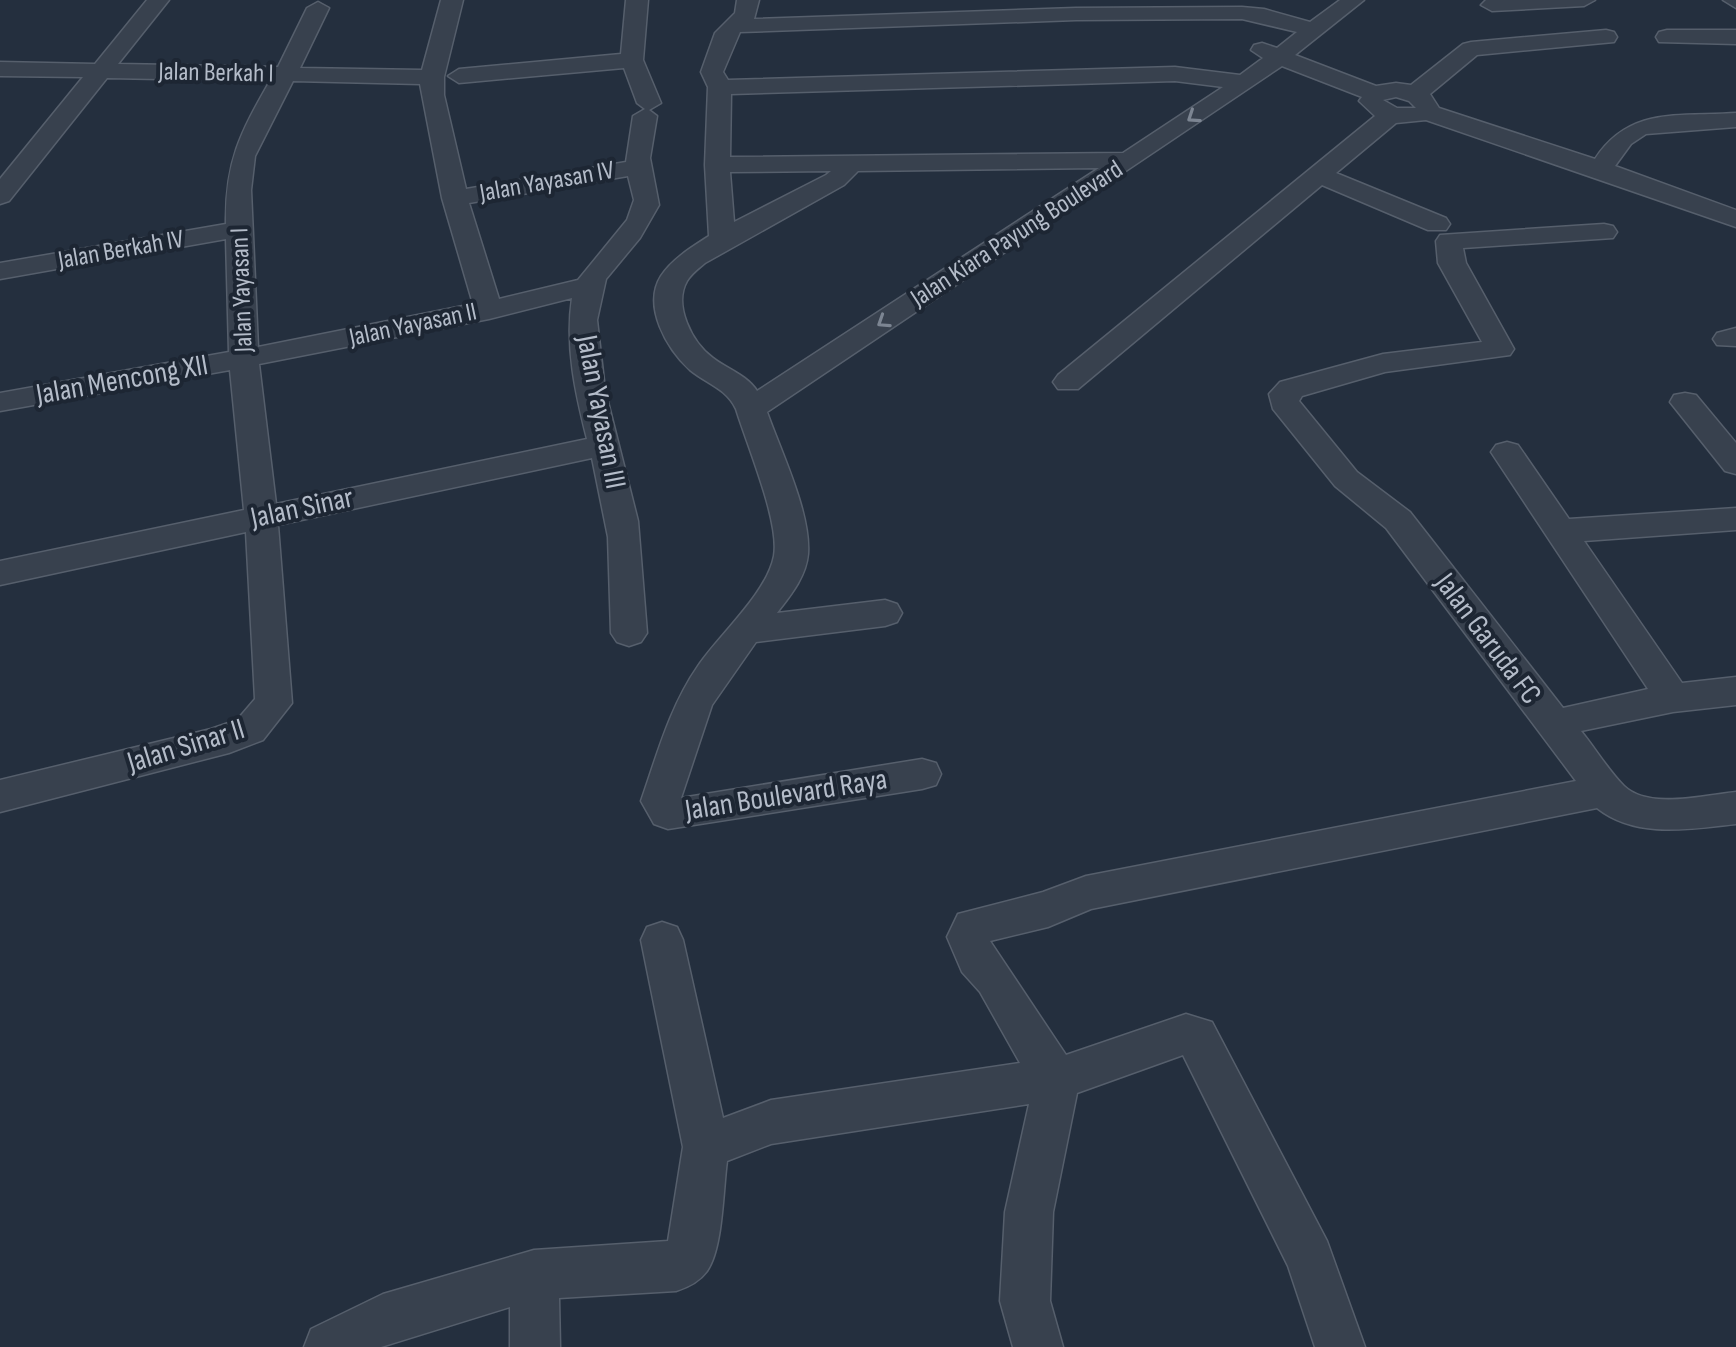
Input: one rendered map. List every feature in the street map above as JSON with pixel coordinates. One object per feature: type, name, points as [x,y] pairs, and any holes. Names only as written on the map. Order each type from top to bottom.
[{"type":"street","points":[[3,190],[104,71],[158,0]]},
{"type":"street","points":[[432,77],[452,0]]},
{"type":"street","points":[[459,76],[632,60],[637,0]]},
{"type":"street","points":[[722,239],[717,165],[720,87],[712,72],[722,39],[746,15],[748,0]]},
{"type":"street","points":[[1269,52],[1291,23],[1324,0]]},
{"type":"street","points":[[1269,52],[1316,31],[1353,0]]},
{"type":"street","points":[[1492,5],[1584,0]]},
{"type":"street","points":[[734,26],[1074,7],[1242,13],[1316,31]]},
{"type":"street","name":"Jalan Yayasan I","points":[[261,516],[244,359],[238,190],[243,156],[318,8]]},
{"type":"street","points":[[1420,103],[1471,49],[1606,37]]},
{"type":"street","points":[[1667,37],[1736,37]]},
{"type":"street","points":[[1269,52],[1383,105]]},
{"type":"street","name":"Jalan Kiara Payung Boulevard","points":[[746,399],[1211,78],[1269,52]]},
{"type":"street","name":"Jalan Kiara Payung Boulevard","points":[[746,399],[1129,160],[1245,83],[1269,52]]},
{"type":"street","name":"Jalan Yayasan III","points":[[629,633],[620,509],[585,352],[583,321],[589,286],[603,259],[641,218],[647,202],[645,184],[638,167],[647,109],[632,60]]},
{"type":"street","name":"Jalan Berkah I","points":[[0,69],[432,77]]},
{"type":"street","points":[[720,87],[1175,74],[1245,83]]},
{"type":"street","name":"Jalan Yayasan II","points":[[244,359],[489,311],[455,198],[432,95],[432,77]]},
{"type":"street","points":[[1068,382],[1319,175],[1383,105],[1385,90],[1736,219]]},
{"type":"street","points":[[1601,169],[1611,152],[1630,132],[1641,127],[1736,120]]},
{"type":"street","points":[[717,165],[1129,160]]},
{"type":"street","points":[[746,399],[700,363],[671,322],[668,306],[673,279],[695,257],[722,239],[844,174],[848,162]]},
{"type":"street","name":"Jalan Yayasan IV","points":[[455,198],[638,167]]},
{"type":"street","points":[[1319,175],[1437,224]]},
{"type":"street","name":"Jalan Berkah IV","points":[[0,271],[241,229]]},
{"type":"street","name":"Jalan Garuda FC","points":[[1604,232],[1449,241],[1452,263],[1500,349],[1383,363],[1291,389],[1284,394],[1284,402],[1346,479],[1398,520],[1603,791],[1634,812],[1659,815],[1736,808]]},
{"type":"street","points":[[489,311],[589,286]]},
{"type":"street","name":"Jalan Mencong XII","points":[[0,402],[244,359]]},
{"type":"street","name":"Jalan Boulevard Raya","points":[[746,399],[789,525],[791,555],[783,580],[710,676],[694,704],[660,801],[668,813],[922,774]]},
{"type":"street","points":[[1685,402],[1736,464]]},
{"type":"street","name":"Jalan Sinar","points":[[0,573],[605,445]]},
{"type":"street","points":[[1507,452],[1673,698]]},
{"type":"street","name":"Jalan Sinar II","points":[[0,796],[216,743],[250,730],[270,711],[275,693],[261,516]]},
{"type":"street","points":[[1563,531],[1736,519]]},
{"type":"street","points":[[745,630],[885,613]]},
{"type":"street","points":[[1577,717],[1673,698],[1736,691]]},
{"type":"street","points":[[1038,1347],[1025,1301],[1029,1212],[1057,1079],[1017,1022],[995,979],[977,959],[968,937],[973,927],[1048,909],[1086,893],[1603,791]]},
{"type":"street","points":[[329,1347],[383,1319],[534,1275],[676,1267],[685,1262],[690,1254],[706,1147],[662,940]]},
{"type":"street","points":[[706,1147],[771,1122],[1057,1079],[1186,1034],[1196,1036],[1310,1258],[1340,1347]]},
{"type":"street","points":[[534,1275],[535,1347]]}]
